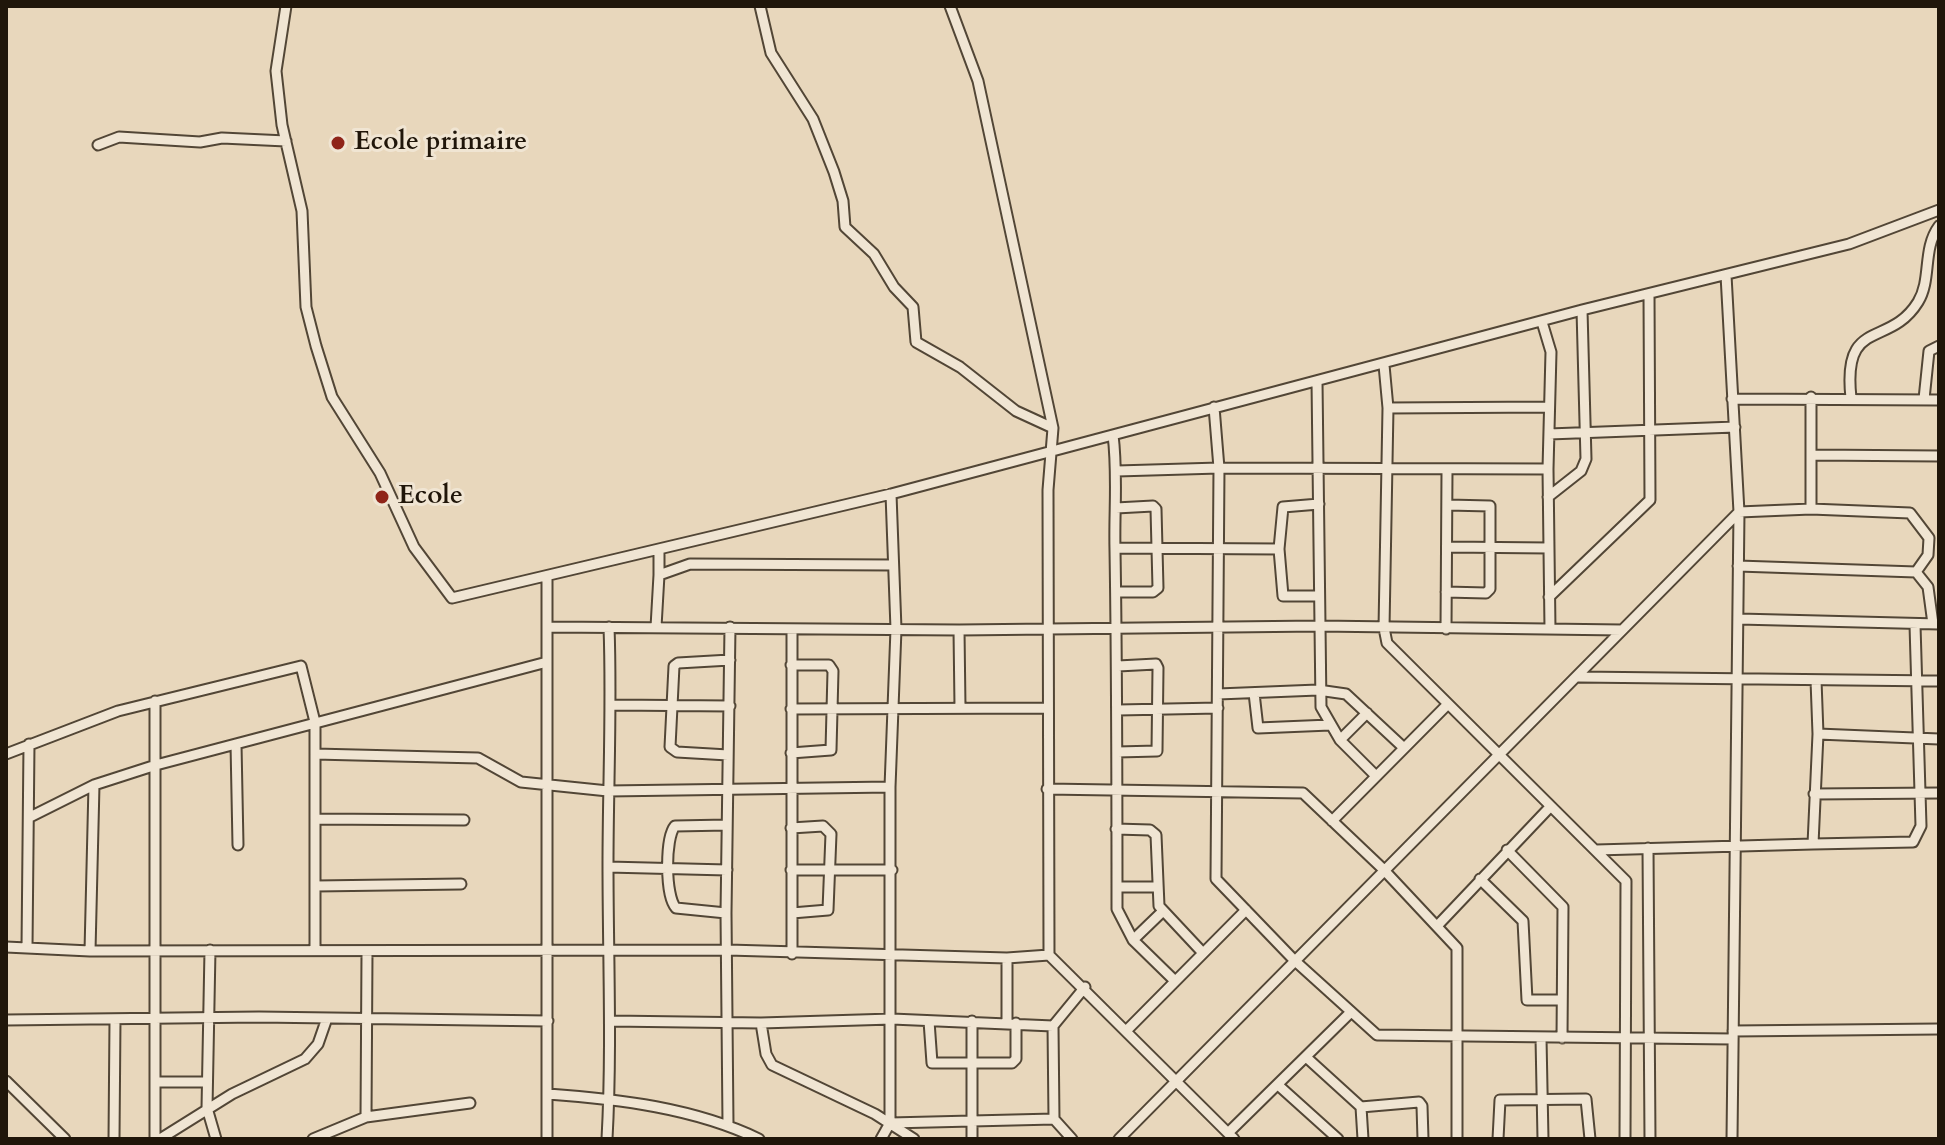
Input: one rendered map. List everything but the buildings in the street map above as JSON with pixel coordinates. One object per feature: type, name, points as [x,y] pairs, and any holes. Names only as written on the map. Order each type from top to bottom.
[{"type":"street","points":[[286,6],[276,71],[286,141],[302,211],[306,307],[332,397],[380,473],[414,547],[452,598],[547,578],[891,494],[1582,310],[1849,244],[1939,210]]},
{"type":"street","points":[[760,6],[771,53],[813,119],[834,172],[843,201],[845,227],[874,254],[894,287],[913,307],[916,342],[960,367],[1016,411],[1053,428]]},
{"type":"street","points":[[950,6],[978,81],[1053,428],[1048,629],[1049,955]]},
{"type":"street","points":[[98,145],[119,137],[200,142],[222,138],[286,141]]},
{"type":"street","points":[[1851,398],[1848,373],[1855,352],[1869,335],[1900,322],[1920,300],[1928,246],[1939,226]]},
{"type":"street","points":[[1726,275],[1739,512],[1732,1139]]},
{"type":"street","points":[[1549,597],[1650,500],[1649,294]]},
{"type":"street","points":[[1548,497],[1585,466],[1582,310]]},
{"type":"street","points":[[1542,322],[1551,352],[1548,469],[1550,629]]},
{"type":"street","points":[[1924,399],[1929,351],[1939,346]]},
{"type":"street","points":[[1384,365],[1388,408],[1384,628],[1392,650],[1626,881],[1625,1139]]},
{"type":"street","points":[[1317,381],[1320,469],[1318,690],[1321,709],[1340,740],[1376,776]]},
{"type":"street","points":[[1811,397],[1811,509]]},
{"type":"street","points":[[1732,399],[1939,400]]},
{"type":"street","points":[[1214,407],[1219,468],[1216,879],[1294,960],[1377,1035],[1649,1039],[1939,1029]]},
{"type":"street","points":[[1388,408],[1549,407]]},
{"type":"street","points":[[1549,434],[1735,427]]},
{"type":"street","points":[[1113,435],[1117,471],[1115,548],[1119,627],[1116,829],[1119,919],[1133,940],[1175,981]]},
{"type":"street","points":[[1812,455],[1939,456]]},
{"type":"street","points":[[1117,471],[1219,468],[1548,469]]},
{"type":"street","points":[[1446,629],[1447,471]]},
{"type":"street","points":[[881,1139],[890,1123],[892,1019],[890,787],[896,629],[891,494]]},
{"type":"street","points":[[1318,596],[1283,596],[1279,549],[1283,507],[1319,504]]},
{"type":"street","points":[[1446,592],[1489,592],[1490,506],[1448,505]]},
{"type":"street","points":[[1116,508],[1153,506],[1157,512],[1156,590],[1117,592]]},
{"type":"street","points":[[1119,1139],[1739,512],[1811,509],[1910,513],[1929,538],[1925,562],[1916,572]]},
{"type":"street","points":[[1448,547],[1549,548]]},
{"type":"street","points":[[1115,548],[1279,549]]},
{"type":"street","points":[[656,627],[659,551]]},
{"type":"street","points":[[659,575],[690,564],[893,565]]},
{"type":"street","points":[[1738,566],[1916,572],[1928,587],[1936,624],[1739,619]]},
{"type":"street","points":[[547,578],[547,1139]]},
{"type":"street","points":[[1596,850],[1913,842],[1921,826],[1915,625]]},
{"type":"street","points":[[547,627],[959,630],[1319,626],[1622,630]]},
{"type":"street","points":[[607,1139],[611,1021],[608,791],[612,705],[609,627]]},
{"type":"street","points":[[728,1124],[726,913],[730,627]]},
{"type":"street","points":[[792,630],[792,954]]},
{"type":"street","points":[[959,630],[960,707]]},
{"type":"street","points":[[728,755],[673,751],[670,747],[673,670],[678,663],[730,660]]},
{"type":"street","points":[[30,817],[94,785],[156,765],[547,662]]},
{"type":"street","points":[[791,665],[831,667],[831,750],[791,753]]},
{"type":"street","points":[[6,754],[155,701],[301,666],[315,722],[315,950]]},
{"type":"street","points":[[1117,752],[1156,752],[1157,708],[1157,666],[1118,666]]},
{"type":"street","points":[[1578,677],[1939,681]]},
{"type":"street","points":[[1813,844],[1818,734],[1816,680]]},
{"type":"street","points":[[1218,694],[1318,690],[1346,694],[1404,748]]},
{"type":"street","points":[[1254,693],[1255,722],[1263,730],[1330,725]]},
{"type":"street","points":[[155,701],[153,1020],[158,1139],[207,1108],[305,1059],[318,1044],[326,1021]]},
{"type":"street","points":[[612,705],[730,706]]},
{"type":"street","points":[[1332,821],[1447,705]]},
{"type":"street","points":[[791,709],[1048,708]]},
{"type":"street","points":[[1118,710],[1218,708]]},
{"type":"street","points":[[1340,740],[1367,713]]},
{"type":"street","points":[[1818,734],[1939,739]]},
{"type":"street","points":[[27,948],[29,744]]},
{"type":"street","points":[[236,744],[238,845]]},
{"type":"street","points":[[315,754],[478,758],[521,782],[608,791],[890,787]]},
{"type":"street","points":[[90,951],[94,785]]},
{"type":"street","points":[[1047,789],[1303,793],[1451,938],[1459,957],[1457,1139]]},
{"type":"street","points":[[1814,794],[1939,793]]},
{"type":"street","points":[[1438,925],[1550,807]]},
{"type":"street","points":[[315,819],[464,820]]},
{"type":"street","points":[[726,913],[676,908],[672,903],[668,870],[670,835],[675,826],[727,825]]},
{"type":"street","points":[[791,828],[828,829],[831,870],[828,910],[792,913]]},
{"type":"street","points":[[1116,829],[1150,830],[1156,835],[1156,887],[1162,912],[1203,953]]},
{"type":"street","points":[[1648,848],[1650,1139]]},
{"type":"street","points":[[1507,850],[1563,907],[1562,1038]]},
{"type":"street","points":[[608,867],[727,870]]},
{"type":"street","points":[[791,870],[892,870]]},
{"type":"street","points":[[1480,879],[1523,921],[1527,1000],[1562,1000]]},
{"type":"street","points":[[316,886],[461,884]]},
{"type":"street","points":[[1117,887],[1156,887]]},
{"type":"street","points":[[1128,1029],[1246,910]]},
{"type":"street","points":[[1133,940],[1162,912]]},
{"type":"street","points":[[6,947],[90,951],[315,950],[367,953],[728,950],[1007,958],[1049,955],[1128,1029],[1231,1136],[1351,1012]]},
{"type":"street","points":[[210,950],[206,1082],[207,1108],[216,1139]]},
{"type":"street","points":[[366,1117],[369,1019],[367,953]]},
{"type":"street","points":[[929,1021],[931,1061],[1014,1062],[1007,958]]},
{"type":"street","points":[[1072,1139],[1054,1119],[1053,1026],[1085,987]]},
{"type":"street","points":[[611,1021],[726,1020],[761,1023],[892,1019],[1053,1026]]},
{"type":"street","points":[[6,1020],[548,1021]]},
{"type":"street","points":[[114,1139],[115,1020]]},
{"type":"street","points":[[972,1021],[972,1139]]},
{"type":"street","points":[[761,1023],[766,1054],[772,1065],[890,1123],[914,1139]]},
{"type":"street","points":[[1541,1038],[1543,1139]]},
{"type":"street","points":[[1306,1057],[1361,1107],[1363,1139]]},
{"type":"street","points":[[6,1081],[65,1139]]},
{"type":"street","points":[[155,1082],[206,1082]]},
{"type":"street","points":[[1278,1085],[1338,1139]]},
{"type":"street","points":[[548,1094],[610,1098],[728,1124],[759,1139]]},
{"type":"street","points":[[1498,1139],[1499,1101],[1541,1099],[1588,1100],[1590,1139]]},
{"type":"street","points":[[1361,1107],[1419,1102],[1422,1106],[1423,1139]]},
{"type":"street","points":[[313,1139],[366,1117],[470,1103]]},
{"type":"street","points":[[890,1123],[1054,1119]]},
{"type":"place","name":"Ecole primaire","points":[[338,143]]},
{"type":"place","name":"Ecole","points":[[382,497]]}]
